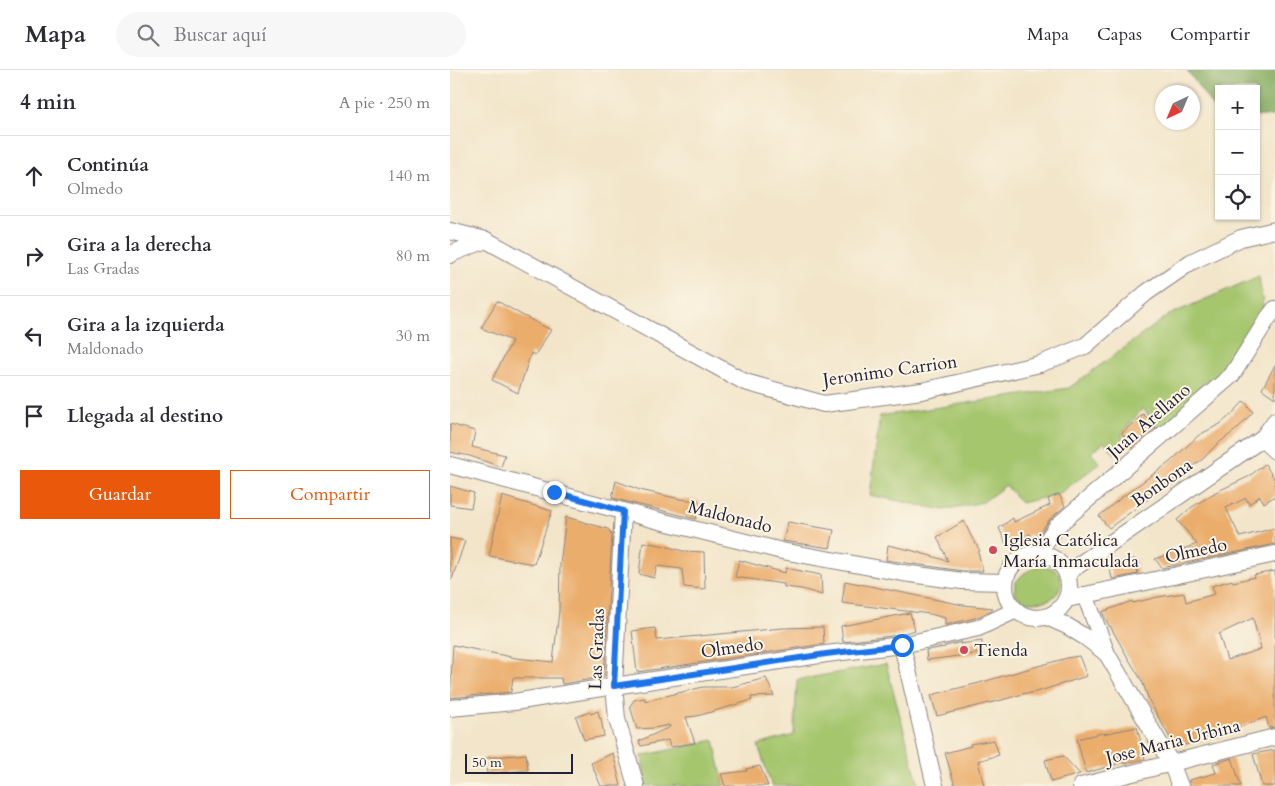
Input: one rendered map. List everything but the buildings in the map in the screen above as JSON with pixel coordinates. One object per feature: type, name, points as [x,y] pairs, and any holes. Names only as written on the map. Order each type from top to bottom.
[{"type":"street","name":"Jeronimo Carrion","points":[[450,231],[486,240],[745,382],[824,404],[922,391],[1040,364],[1085,346],[1146,292],[1191,262],[1241,238],[1275,230]]},
{"type":"street","points":[[450,255],[486,240]]},
{"type":"street","name":"Juan Arellano","points":[[1038,553],[1057,526],[1232,375],[1275,310]]},
{"type":"street","name":"Bonbona","points":[[1067,573],[1262,439],[1275,421]]},
{"type":"street","points":[[1262,439],[1275,451]]},
{"type":"street","name":"Maldonado","points":[[450,465],[782,551],[903,573],[962,581],[1005,582]]},
{"type":"street","name":"Las Gradas","points":[[623,511],[614,686],[617,718],[636,786]]},
{"type":"street","points":[[1038,553],[1047,555],[1062,565],[1067,573],[1070,586],[1067,599],[1062,607],[1047,617],[1025,616],[1016,610],[1006,597],[1005,582],[1007,572],[1012,564],[1028,554],[1038,553]]},
{"type":"street","name":"Olmedo","points":[[1067,599],[1275,554]]},
{"type":"street","points":[[1086,595],[1107,654],[1171,763],[1180,786]]},
{"type":"street","name":"Olmedo","points":[[450,708],[514,702],[826,654],[902,645],[978,628],[1016,610]]},
{"type":"street","points":[[1047,617],[1085,637],[1107,654]]},
{"type":"street","points":[[902,645],[935,786]]},
{"type":"street","name":"Jose Maria Urbina","points":[[1082,786],[1275,737]]},
{"type":"green space","points":[[1187,70],[1275,70],[1275,116],[1260,116],[1260,85],[1215,85],[1215,110],[1200,89],[1200,85],[1197,85]]},
{"type":"green space","points":[[1259,276],[1264,313],[1225,373],[1159,431],[1143,408],[1122,433],[1124,446],[1115,454],[1104,442],[1091,453],[1100,463],[1059,494],[1021,503],[1006,485],[983,502],[943,510],[870,495],[880,416],[1069,388],[1169,315]]},
{"type":"green space","points":[[1037,566],[1049,567],[1057,572],[1060,576],[1061,585],[1053,598],[1040,602],[1024,602],[1014,595],[1015,583],[1023,574]]},
{"type":"green space","points":[[886,664],[919,786],[772,786],[758,745],[794,735],[797,680]]},
{"type":"green space","points":[[714,740],[724,786],[646,786],[642,756]]},
{"type":"place","name":"Iglesia Católica María Inmaculada","points":[[993,550]]},
{"type":"place","name":"Tienda","points":[[964,650]]},
{"type":"route","points":[[554,492],[623,511],[614,686],[826,654],[902,645]]}]
